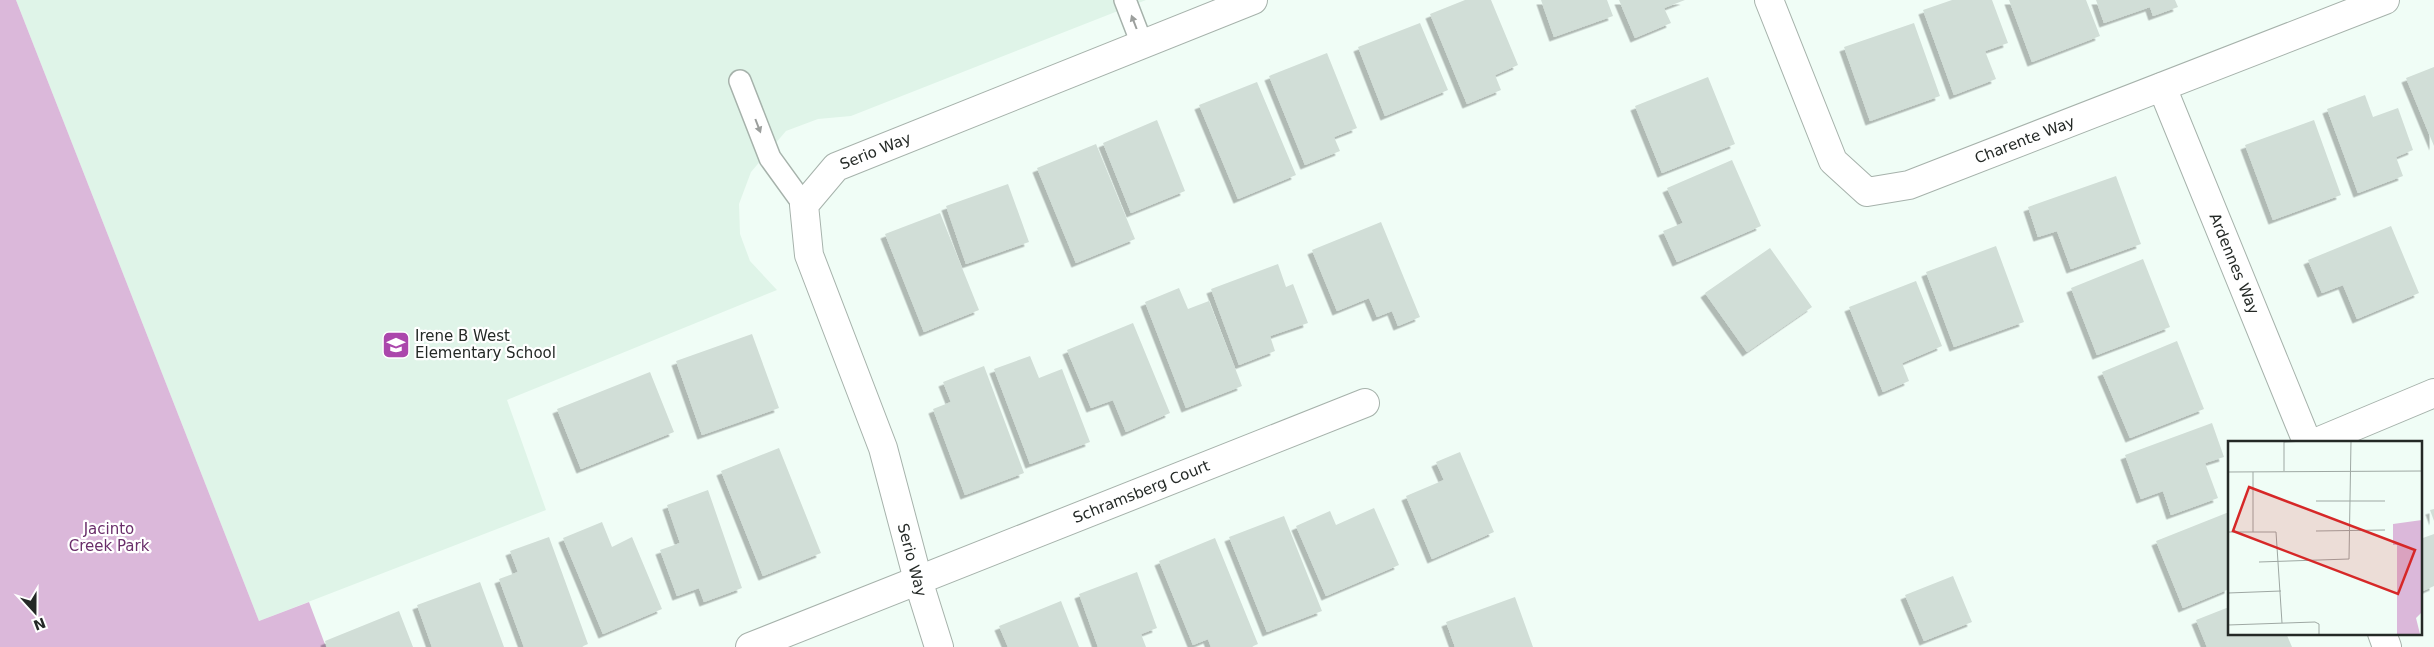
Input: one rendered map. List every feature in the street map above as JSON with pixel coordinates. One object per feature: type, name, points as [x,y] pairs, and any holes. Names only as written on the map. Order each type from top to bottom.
[{"type":"street","name":"Serio Way","points":[[939,647],[918,580],[883,448],[809,255],[804,205],[836,167],[1253,0]]},
{"type":"street","name":"Charente Way","points":[[1768,0],[1833,161],[1867,192],[1909,185],[2385,0]]},
{"type":"street","name":"Ardennes Way","points":[[2162,86],[2307,441]]},
{"type":"street","points":[[2319,441],[2434,393]]},
{"type":"street","name":"Schramsberg Court","points":[[750,647],[1365,404]]},
{"type":"street","points":[[2382,634],[2387,647]]},
{"type":"lane","points":[[1125,0],[1142,44]]},
{"type":"lane","points":[[740,81],[770,158],[804,205]]},
{"type":"shaded area","name":"Irene B West Elementary School","points":[[16,0],[1146,0],[851,116],[818,119],[786,131],[751,172],[739,204],[740,234],[750,261],[777,290],[507,400],[546,510],[259,621]]},
{"type":"green space","name":"Jacinto Creek Park","points":[[0,0],[16,0],[259,621],[309,602],[326,647],[0,647]]},
{"type":"building","points":[[1465,0],[1491,0],[1518,65],[1495,75],[1501,90],[1467,104],[1430,14]]},
{"type":"building","points":[[1541,0],[1607,0],[1613,16],[1554,37]]},
{"type":"building","points":[[1619,0],[1685,0],[1664,8],[1671,23],[1635,38]]},
{"type":"building","points":[[1952,0],[1992,0],[2008,43],[1985,51],[1996,79],[1954,95],[1923,10]]},
{"type":"building","points":[[2009,0],[2086,0],[2100,36],[2032,62]]},
{"type":"building","points":[[2096,0],[2175,0],[2178,7],[2153,16],[2150,7],[2104,23]]},
{"type":"building","points":[[1420,23],[1448,90],[1385,116],[1358,47]]},
{"type":"building","points":[[1914,23],[1940,96],[1870,121],[1844,47]]},
{"type":"building","points":[[1327,53],[1357,128],[1334,137],[1340,151],[1305,165],[1269,76]]},
{"type":"building","points":[[2434,67],[2434,146],[2406,78]]},
{"type":"building","points":[[1708,77],[1735,144],[1662,173],[1635,106]]},
{"type":"building","points":[[1257,82],[1296,175],[1238,199],[1199,105]]},
{"type":"building","points":[[2365,95],[2373,117],[2398,108],[2413,150],[2396,157],[2403,176],[2358,193],[2327,109]]},
{"type":"building","points":[[1157,120],[1185,191],[1131,213],[1103,143]]},
{"type":"building","points":[[2314,120],[2341,195],[2273,220],[2245,145]]},
{"type":"building","points":[[1096,144],[1135,239],[1076,263],[1037,168]]},
{"type":"building","points":[[1732,160],[1761,226],[1677,262],[1663,231],[1683,223],[1667,188]]},
{"type":"building","points":[[2116,176],[2141,244],[2071,269],[2057,231],[2038,237],[2028,207]]},
{"type":"building","points":[[1008,184],[1029,242],[966,264],[946,206]]},
{"type":"building","points":[[940,213],[979,310],[924,332],[885,234]]},
{"type":"building","points":[[1381,222],[1420,317],[1398,326],[1392,311],[1377,317],[1369,298],[1337,311],[1312,250]]},
{"type":"building","points":[[2391,226],[2419,293],[2357,319],[2343,285],[2322,293],[2308,260]]},
{"type":"building","points":[[1996,246],[2024,322],[1954,347],[1926,272]]},
{"type":"building","points":[[1770,248],[1812,307],[1747,352],[1705,293]]},
{"type":"building","points":[[2143,259],[2170,327],[2097,355],[2071,288]]},
{"type":"building","points":[[1278,264],[1286,287],[1293,284],[1308,323],[1270,336],[1275,351],[1239,365],[1211,289]]},
{"type":"building","points":[[1916,281],[1942,346],[1902,363],[1909,381],[1883,392],[1849,307]]},
{"type":"building","points":[[1179,288],[1188,309],[1209,301],[1242,386],[1186,408],[1145,302]]},
{"type":"building","points":[[1133,323],[1170,413],[1126,432],[1113,400],[1091,408],[1067,350]]},
{"type":"building","points":[[752,334],[779,408],[702,435],[676,361]]},
{"type":"building","points":[[2177,341],[2204,409],[2130,438],[2102,372]]},
{"type":"building","points":[[1030,356],[1039,378],[1062,369],[1090,442],[1030,464],[994,369]]},
{"type":"building","points":[[984,366],[1024,473],[965,495],[933,409],[951,402],[943,382]]},
{"type":"building","points":[[650,372],[674,432],[581,469],[557,409]]},
{"type":"building","points":[[2212,423],[2224,457],[2205,463],[2218,498],[2171,515],[2163,491],[2141,499],[2125,455]]},
{"type":"building","points":[[779,448],[821,553],[763,576],[721,471]]},
{"type":"building","points":[[1460,452],[1494,532],[1432,559],[1406,496],[1444,480],[1436,462]]},
{"type":"building","points":[[708,490],[742,588],[704,602],[699,588],[677,596],[660,550],[680,543],[667,505]]},
{"type":"building","points":[[1374,508],[1399,565],[1326,596],[1296,526],[1330,511],[1336,525]]},
{"type":"building","points":[[2434,509],[2434,521],[2430,510]]},
{"type":"building","points":[[2228,512],[2228,589],[2183,608],[2156,541]]},
{"type":"building","points":[[1284,516],[1322,611],[1267,632],[1229,537]]},
{"type":"building","points":[[602,522],[612,547],[632,537],[662,609],[603,634],[563,538]]},
{"type":"building","points":[[2434,534],[2434,586],[2423,591],[2422,589],[2422,538]]},
{"type":"building","points":[[549,537],[588,644],[581,647],[524,647],[499,579],[518,572],[510,551]]},
{"type":"building","points":[[1215,538],[1258,644],[1251,647],[1211,647],[1208,639],[1193,645],[1159,561]]},
{"type":"building","points":[[1137,572],[1157,628],[1141,634],[1146,647],[1098,647],[1079,594]]},
{"type":"building","points":[[1953,576],[1972,622],[1924,641],[1905,595]]},
{"type":"building","points":[[480,582],[504,647],[432,647],[417,605]]},
{"type":"building","points":[[1515,597],[1533,647],[1455,647],[1446,622]]},
{"type":"building","points":[[1061,601],[1079,647],[1008,647],[999,626]]},
{"type":"building","points":[[2228,607],[2228,634],[2286,634],[2292,647],[2207,647],[2196,620]]},
{"type":"building","points":[[399,611],[413,647],[327,647],[325,641]]},
{"type":"place","name":"Irene B West Elementary School","points":[[396,345]]}]
